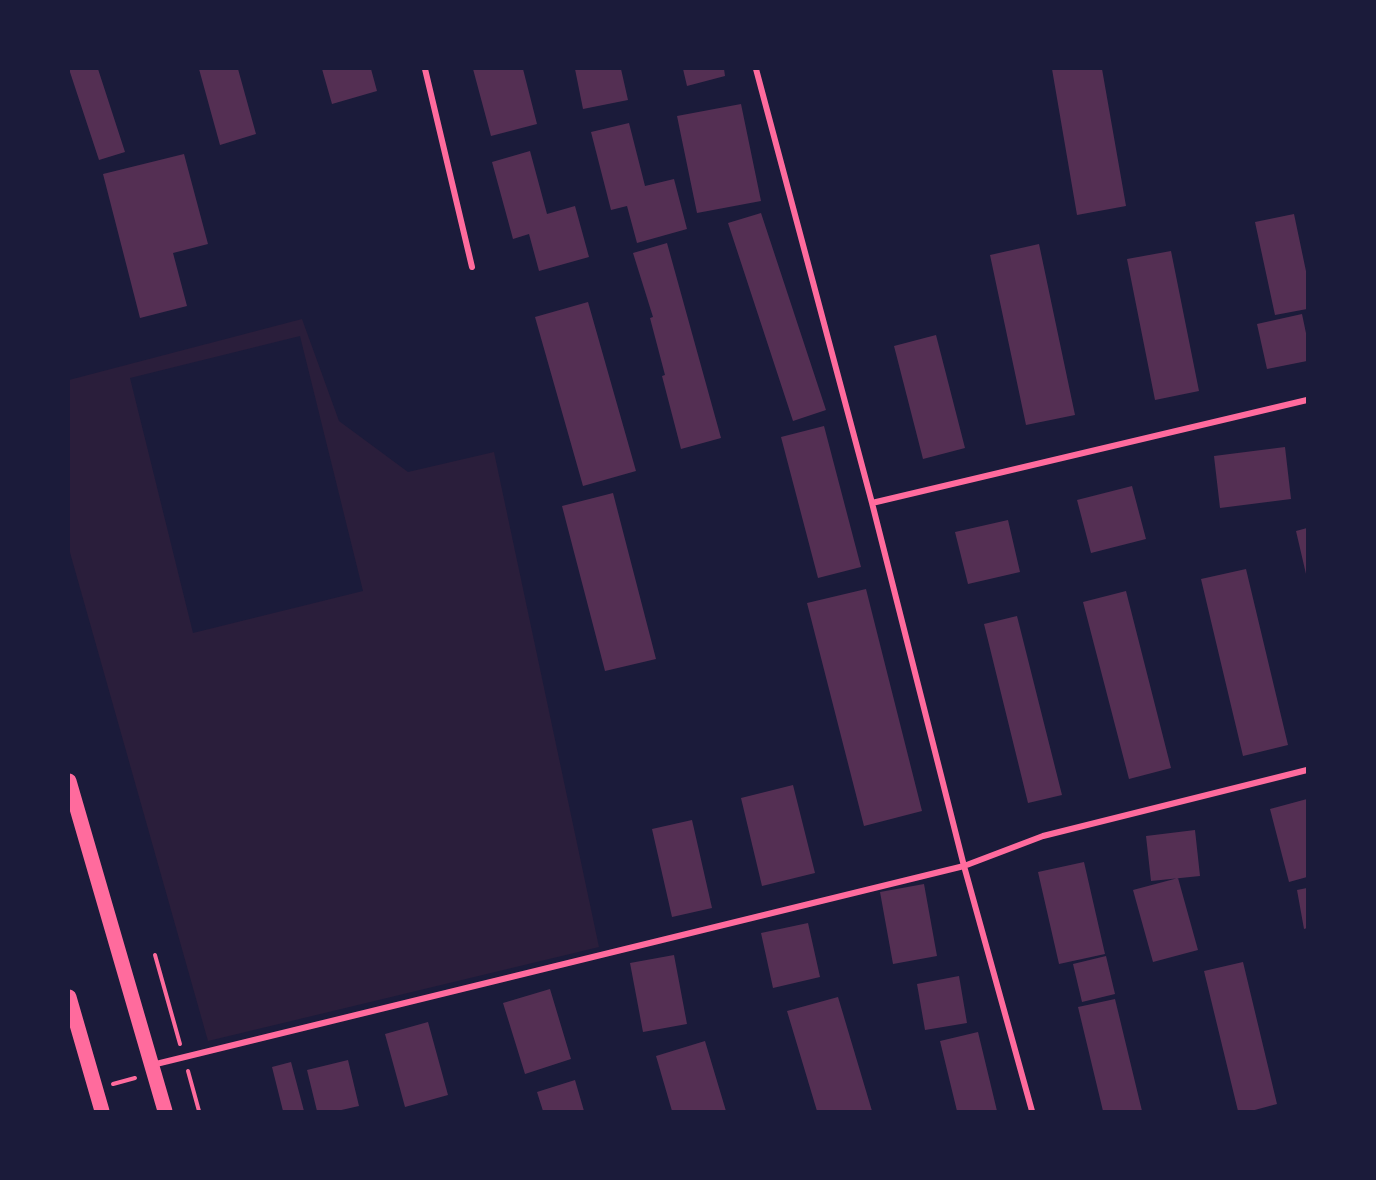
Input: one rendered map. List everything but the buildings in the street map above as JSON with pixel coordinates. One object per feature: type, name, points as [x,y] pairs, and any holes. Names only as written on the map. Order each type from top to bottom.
[{"type":"main road","points":[[69,781],[148,1071],[165,1111]]},
{"type":"main road","points":[[69,997],[102,1111]]},
{"type":"street","points":[[425,69],[472,267]]},
{"type":"street","points":[[756,69],[872,503],[964,866],[1032,1111]]},
{"type":"street","points":[[872,503],[1307,400]]},
{"type":"street","points":[[148,1071],[964,866],[1043,836],[1307,770]]},
{"type":"path","points":[[155,955],[183,1054]]},
{"type":"path","points":[[186,1065],[199,1111]]},
{"type":"path","points":[[111,1085],[148,1071]]},
{"type":"shaded area","points":[[302,319],[339,421],[408,472],[494,452],[599,947],[208,1041],[69,549],[69,380]],"holes":[[[300,336],[363,591],[193,633],[130,378]]]}]
